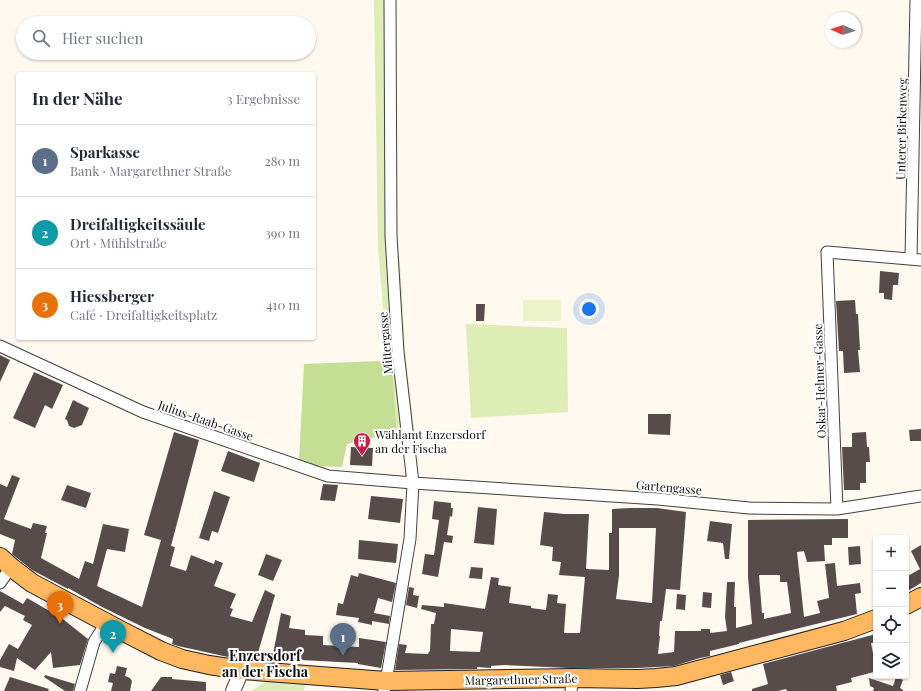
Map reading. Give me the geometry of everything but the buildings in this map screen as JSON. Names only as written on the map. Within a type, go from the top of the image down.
[{"type":"main road","name":"Margarethner Straße","points":[[5,562],[32,583],[161,651],[182,659],[242,670],[385,686],[572,685],[676,676],[844,631],[873,620]]},
{"type":"main road","points":[[909,603],[921,597]]},
{"type":"street","name":"Mittergasse","points":[[385,686],[410,539],[413,483],[398,352],[391,236],[390,0]]},
{"type":"street","name":"Unterer Birkenweg","points":[[916,0],[916,260]]},
{"type":"street","name":"Oskar-Helmer-Gasse","points":[[837,509],[827,252],[916,260]]},
{"type":"street","name":"Julius-Raab-Gasse","points":[[0,346],[143,412],[328,476],[413,483]]},
{"type":"street","name":"Gartengasse","points":[[413,483],[658,499],[749,508],[837,509],[921,496]]},
{"type":"street","points":[[0,583],[5,562]]},
{"type":"street","points":[[80,691],[94,642],[106,623]]},
{"type":"street","points":[[233,691],[242,670]]},
{"type":"green space","points":[[374,0],[395,0],[396,227],[400,264],[405,349],[414,429],[397,432],[392,369],[385,348],[385,330],[378,247]]},
{"type":"green space","points":[[523,300],[561,300],[561,321],[523,321]]},
{"type":"green space","points":[[466,324],[567,328],[568,412],[471,418]]},
{"type":"green space","points":[[379,361],[392,369],[397,432],[347,444],[342,467],[315,466],[299,461],[304,364]]},
{"type":"green space","points":[[268,681],[305,685],[304,691],[251,691]]},
{"type":"place","name":"Wählamt Enzersdorf an der Fischa","points":[[362,456]]},
{"type":"place","name":"Hiessberger","points":[[60,624]]},
{"type":"place","name":"Dreifaltigkeitssäule","points":[[113,653]]},
{"type":"place","name":"Sparkasse","points":[[343,656]]},
{"type":"district","name":"Enzersdorf an der Fischa","points":[[265,664]]}]
